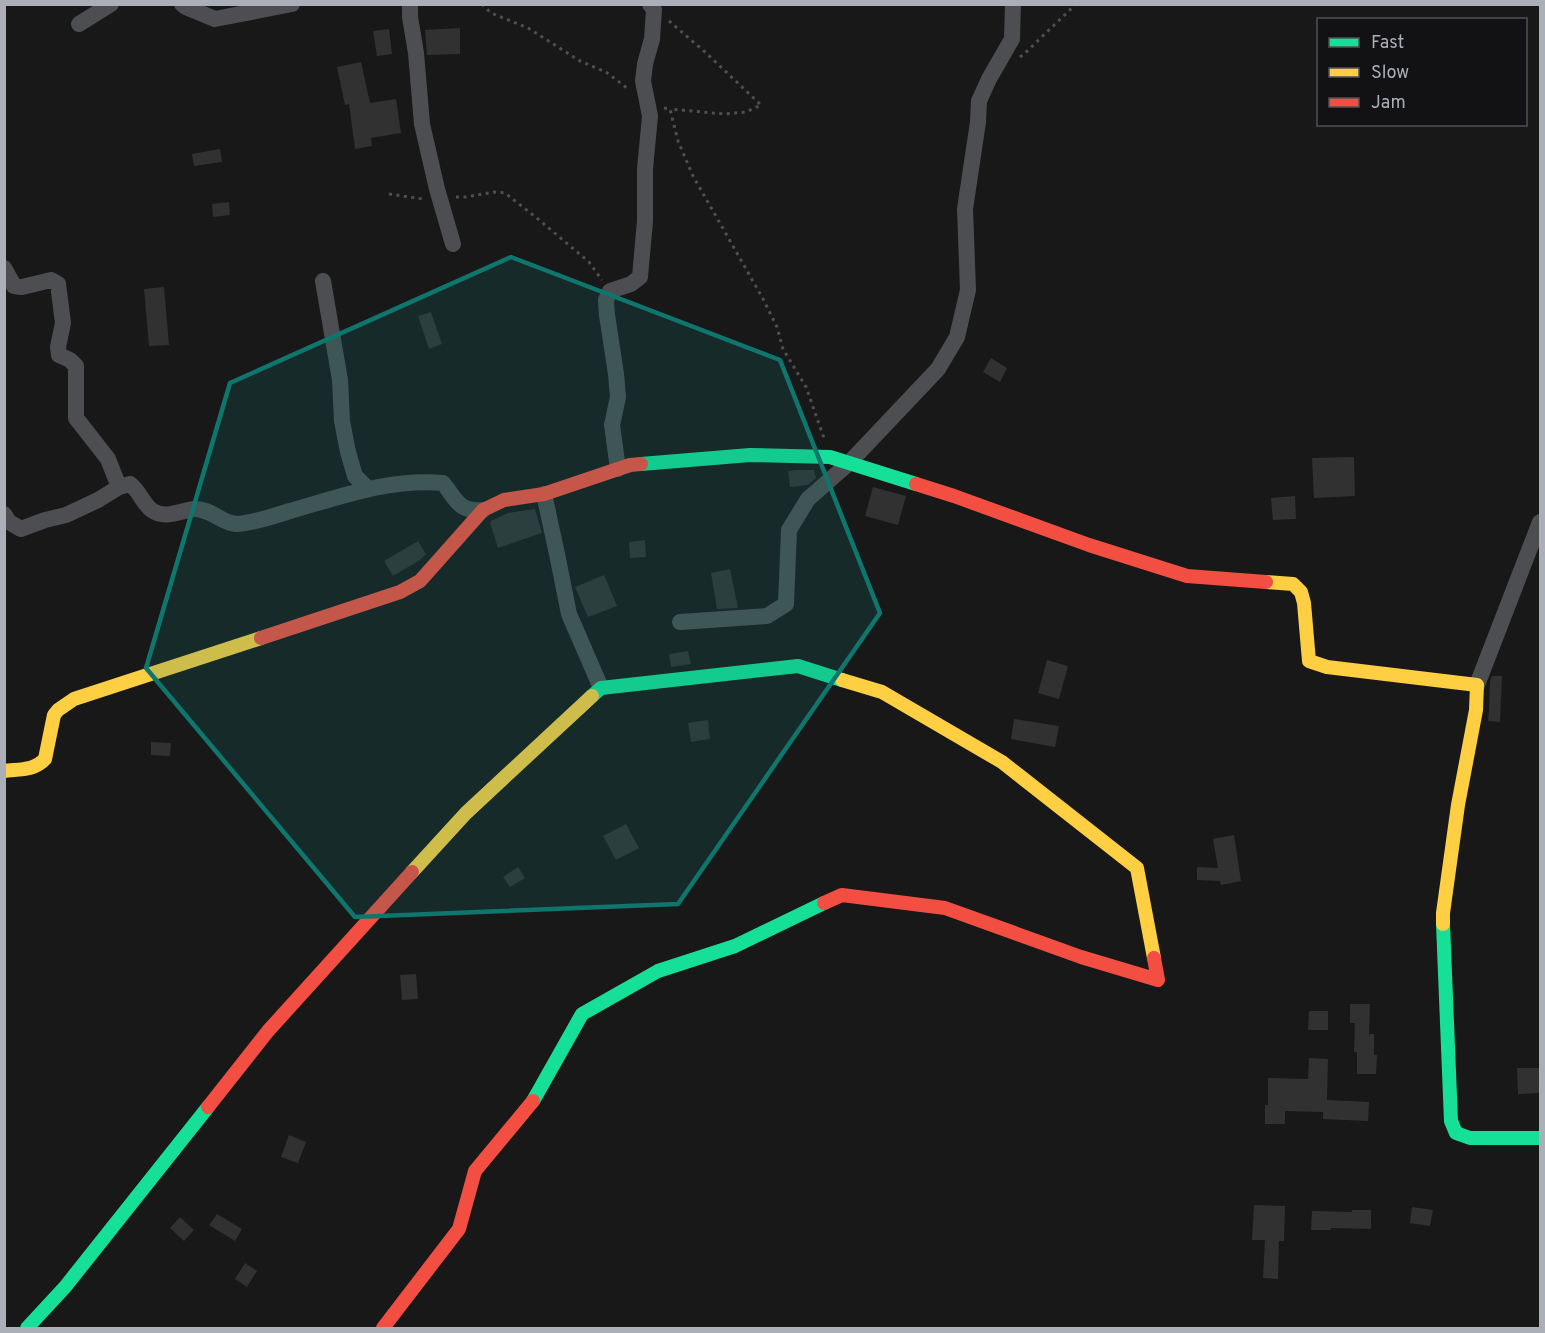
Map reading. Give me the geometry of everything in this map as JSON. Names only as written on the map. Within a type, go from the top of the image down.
[{"type":"street","points":[[80,24],[111,4]]},
{"type":"street","points":[[182,4],[215,19],[291,4]]},
{"type":"street","points":[[410,4],[422,123],[453,244]]},
{"type":"street","points":[[618,469],[612,425],[618,397],[606,300],[610,291],[631,284],[639,277],[645,221],[645,169],[650,116],[643,81],[652,39],[654,10],[650,4]]},
{"type":"street","points":[[680,622],[767,616],[786,604],[789,530],[808,499],[849,463],[938,369],[957,337],[968,290],[965,209],[979,101],[1012,39],[1013,4]]},
{"type":"street","points":[[4,268],[14,286],[22,287],[51,280],[58,284],[63,323],[58,347],[59,355],[76,366],[76,418],[108,459],[119,487]]},
{"type":"street","points":[[323,281],[340,380],[342,421],[348,452],[355,476],[368,489]]},
{"type":"street","points":[[4,514],[9,522],[21,529],[66,515],[119,487],[130,484],[156,513],[165,515],[195,509],[210,512],[235,524],[274,516],[368,489],[425,481],[443,483],[461,506],[470,511],[483,510],[504,500],[544,494],[630,465],[750,455],[830,458],[954,496],[1089,545],[1187,576],[1293,584],[1301,592],[1304,603],[1310,661],[1327,667],[1478,685]]},
{"type":"street","points":[[544,494],[568,614],[601,688]]},
{"type":"street","points":[[4,771],[41,764],[45,759],[54,715],[74,699],[400,592],[420,581],[483,510]]},
{"type":"street","points":[[1540,522],[1478,685],[1476,710],[1458,805],[1443,914],[1451,1121],[1456,1133],[1470,1138],[1540,1138]]},
{"type":"street","points":[[27,1329],[65,1287],[268,1031],[466,813],[601,688],[798,666],[882,692],[1002,762],[1137,868],[1158,980],[1081,957],[945,908],[842,895],[735,946],[658,971],[582,1014],[533,1101],[475,1171],[459,1229],[383,1329]]},
{"type":"path","points":[[482,4],[491,14],[528,28],[580,62],[606,72],[648,104],[670,109],[724,114],[746,112],[761,105],[669,21]]},
{"type":"path","points":[[995,68],[1023,55],[1076,4]]},
{"type":"path","points":[[670,109],[678,141],[693,176],[762,297],[777,327],[783,349],[806,387],[830,458]]},
{"type":"path","points":[[389,194],[423,199],[466,197],[494,192],[505,193],[589,262],[610,291]]},
{"type":"highlighted area","points":[[511,257],[780,360],[880,613],[678,904],[355,917],[146,668],[230,383]]},
{"type":"building","points":[[460,28],[460,54],[427,55],[425,30]]},
{"type":"building","points":[[389,29],[392,54],[377,56],[373,31]]},
{"type":"building","points":[[361,62],[370,103],[396,99],[401,133],[371,138],[372,146],[355,149],[349,104],[345,105],[337,67]]},
{"type":"building","points":[[220,149],[222,162],[194,166],[192,154]]},
{"type":"building","points":[[229,202],[230,215],[213,217],[212,204]]},
{"type":"building","points":[[164,287],[169,345],[149,346],[144,289]]},
{"type":"building","points":[[431,312],[442,344],[429,349],[418,316]]},
{"type":"building","points":[[991,358],[1007,368],[1000,382],[983,372]]},
{"type":"building","points":[[1354,457],[1355,496],[1314,498],[1312,458]]},
{"type":"building","points":[[814,470],[816,478],[808,485],[790,487],[788,471]]},
{"type":"building","points":[[873,487],[906,496],[898,525],[865,516]]},
{"type":"building","points":[[1295,496],[1296,519],[1273,520],[1271,498]]},
{"type":"building","points":[[535,509],[542,533],[498,548],[491,521],[508,513]]},
{"type":"building","points":[[645,540],[646,557],[630,558],[629,542]]},
{"type":"building","points":[[418,541],[426,554],[393,576],[384,561]]},
{"type":"building","points":[[730,569],[738,608],[717,609],[711,573]]},
{"type":"building","points":[[604,575],[617,606],[588,617],[575,587]]},
{"type":"building","points":[[688,651],[691,664],[671,667],[669,654]]},
{"type":"building","points":[[1047,660],[1068,666],[1059,699],[1038,693]]},
{"type":"building","points":[[1492,676],[1502,676],[1500,722],[1488,721]]},
{"type":"building","points":[[1014,719],[1059,726],[1055,747],[1011,739]]},
{"type":"building","points":[[708,720],[710,739],[691,742],[688,723]]},
{"type":"building","points":[[151,742],[171,743],[170,756],[151,755]]},
{"type":"building","points":[[626,824],[639,848],[616,860],[603,836]]},
{"type":"building","points":[[1234,835],[1241,881],[1221,885],[1220,881],[1197,880],[1197,867],[1218,868],[1213,839]]},
{"type":"building","points":[[518,867],[525,878],[510,887],[503,877]]},
{"type":"building","points":[[416,974],[418,999],[402,1000],[400,975]]},
{"type":"building","points":[[1350,1004],[1370,1004],[1369,1034],[1374,1034],[1374,1055],[1377,1055],[1376,1074],[1357,1074],[1357,1052],[1354,1052],[1355,1023],[1350,1023]]},
{"type":"building","points":[[1309,1011],[1328,1011],[1328,1030],[1308,1030]]},
{"type":"building","points":[[1309,1058],[1328,1059],[1327,1100],[1369,1102],[1368,1121],[1323,1119],[1323,1112],[1285,1111],[1285,1124],[1265,1124],[1268,1078],[1308,1079]]},
{"type":"building","points":[[1517,1068],[1540,1068],[1540,1093],[1518,1094]]},
{"type":"building","points":[[289,1135],[306,1142],[298,1163],[281,1157]]},
{"type":"building","points":[[1254,1205],[1285,1206],[1284,1241],[1279,1241],[1278,1279],[1263,1278],[1265,1240],[1252,1240]]},
{"type":"building","points":[[1412,1207],[1433,1210],[1430,1226],[1410,1223]]},
{"type":"building","points":[[1352,1210],[1371,1210],[1371,1229],[1311,1230],[1312,1211],[1352,1212]]},
{"type":"building","points":[[217,1214],[242,1229],[235,1241],[209,1225]]},
{"type":"building","points":[[180,1217],[194,1230],[184,1241],[170,1228]]},
{"type":"building","points":[[245,1263],[257,1271],[247,1287],[235,1279]]},
{"type":"traffic: fast","points":[[641,464],[750,455],[830,457],[916,484]]},
{"type":"traffic: fast","points":[[592,696],[601,688],[798,666],[842,680]]},
{"type":"traffic: fast","points":[[533,1101],[582,1014],[658,971],[735,946],[824,903]]},
{"type":"traffic: fast","points":[[1443,924],[1451,1121],[1456,1133],[1470,1138],[1540,1138]]},
{"type":"traffic: fast","points":[[27,1328],[65,1287],[208,1107]]},
{"type":"traffic: slow","points":[[1266,582],[1293,584],[1301,592],[1309,661],[1327,667],[1477,685],[1476,710],[1458,805],[1443,924]]},
{"type":"traffic: slow","points":[[4,771],[31,768],[45,759],[54,715],[74,699],[261,638]]},
{"type":"traffic: slow","points":[[842,680],[882,692],[1002,762],[1137,868],[1154,958]]},
{"type":"traffic: slow","points":[[412,872],[466,813],[592,696]]},
{"type":"traffic: jam","points":[[261,638],[400,592],[420,581],[483,510],[504,500],[544,494],[630,465],[641,464]]},
{"type":"traffic: jam","points":[[916,484],[1089,545],[1187,576],[1266,582]]},
{"type":"traffic: jam","points":[[208,1107],[268,1031],[412,872]]},
{"type":"traffic: jam","points":[[824,903],[842,895],[945,908],[1081,957],[1158,980],[1154,958]]},
{"type":"traffic: jam","points":[[383,1328],[459,1229],[475,1171],[533,1101]]}]
